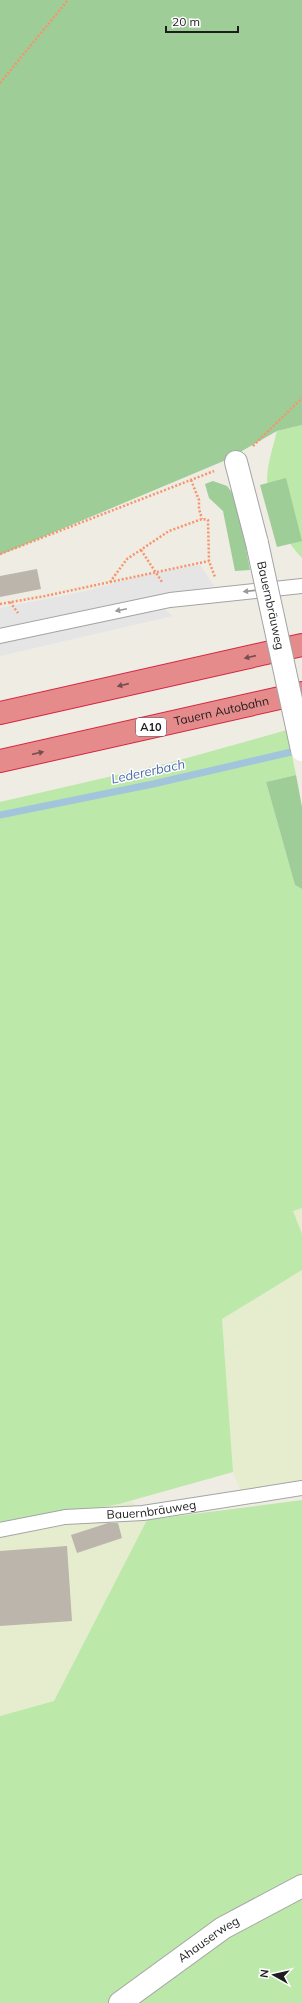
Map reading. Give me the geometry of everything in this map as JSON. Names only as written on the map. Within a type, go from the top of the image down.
[{"type":"highway","points":[[0,713],[302,645]]},
{"type":"highway","name":"Tauern Autobahn","points":[[0,761],[302,693]]},
{"type":"street","name":"Bauernbräuweg","points":[[236,462],[257,543],[302,750]]},
{"type":"street","name":"Ahauserweg","points":[[120,2003],[223,1928],[302,1886]]},
{"type":"lane","points":[[0,636],[170,600],[302,586]]},
{"type":"lane","name":"Bauernbräuweg","points":[[0,1530],[65,1517],[143,1513],[302,1488]]},
{"type":"path","points":[[0,83],[68,0]]},
{"type":"path","points":[[0,554],[236,462],[302,398]]},
{"type":"path","points":[[191,480],[199,500],[199,509],[202,519]]},
{"type":"path","points":[[110,582],[128,560],[168,531],[202,519],[208,520],[209,561],[220,595]]},
{"type":"path","points":[[141,550],[168,592],[170,600]]},
{"type":"path","points":[[0,604],[45,596],[155,571],[209,561]]},
{"type":"green space","points":[[0,0],[302,0],[302,425],[277,431],[226,460],[0,555]]},
{"type":"green space","points":[[302,425],[302,558],[280,528],[271,504],[267,480],[269,463],[277,431]]},
{"type":"green space","points":[[286,478],[302,541],[277,547],[260,485]]},
{"type":"green space","points":[[213,481],[227,486],[237,499],[250,570],[235,571],[223,511],[209,498],[205,484]]},
{"type":"green space","points":[[287,730],[296,775],[266,782],[295,885],[302,889],[302,1208],[293,1211],[302,1234],[302,1270],[222,1319],[233,1472],[119,1504],[0,1525],[0,802],[169,763]]},
{"type":"green space","points":[[296,775],[302,807],[302,889],[295,885],[266,782]]},
{"type":"green space","points":[[302,1208],[302,1234],[293,1211]]},
{"type":"green space","points":[[302,1270],[302,1484],[241,1492],[233,1472],[222,1319]]},
{"type":"green space","points":[[302,1500],[302,1880],[113,2003],[0,2003],[0,1716],[54,1701],[147,1520]]},
{"type":"green space","points":[[132,1501],[147,1520],[54,1701],[0,1716],[0,1525]]},
{"type":"green space","points":[[302,1896],[302,2003],[133,2003],[162,1978],[277,1908]]},
{"type":"shaded area","points":[[200,565],[214,586],[156,596],[0,629],[0,608],[86,591],[147,574]]},
{"type":"shaded area","points":[[164,609],[173,616],[0,656],[0,644],[95,622]]},
{"type":"building","points":[[37,569],[41,589],[0,597],[0,576]]},
{"type":"building","points":[[108,1523],[118,1523],[122,1538],[77,1553],[71,1535]]},
{"type":"building","points":[[67,1546],[72,1621],[0,1626],[0,1551]]},
{"type":"waterway","name":"Ledererbach","points":[[0,815],[153,784],[300,750]]}]
